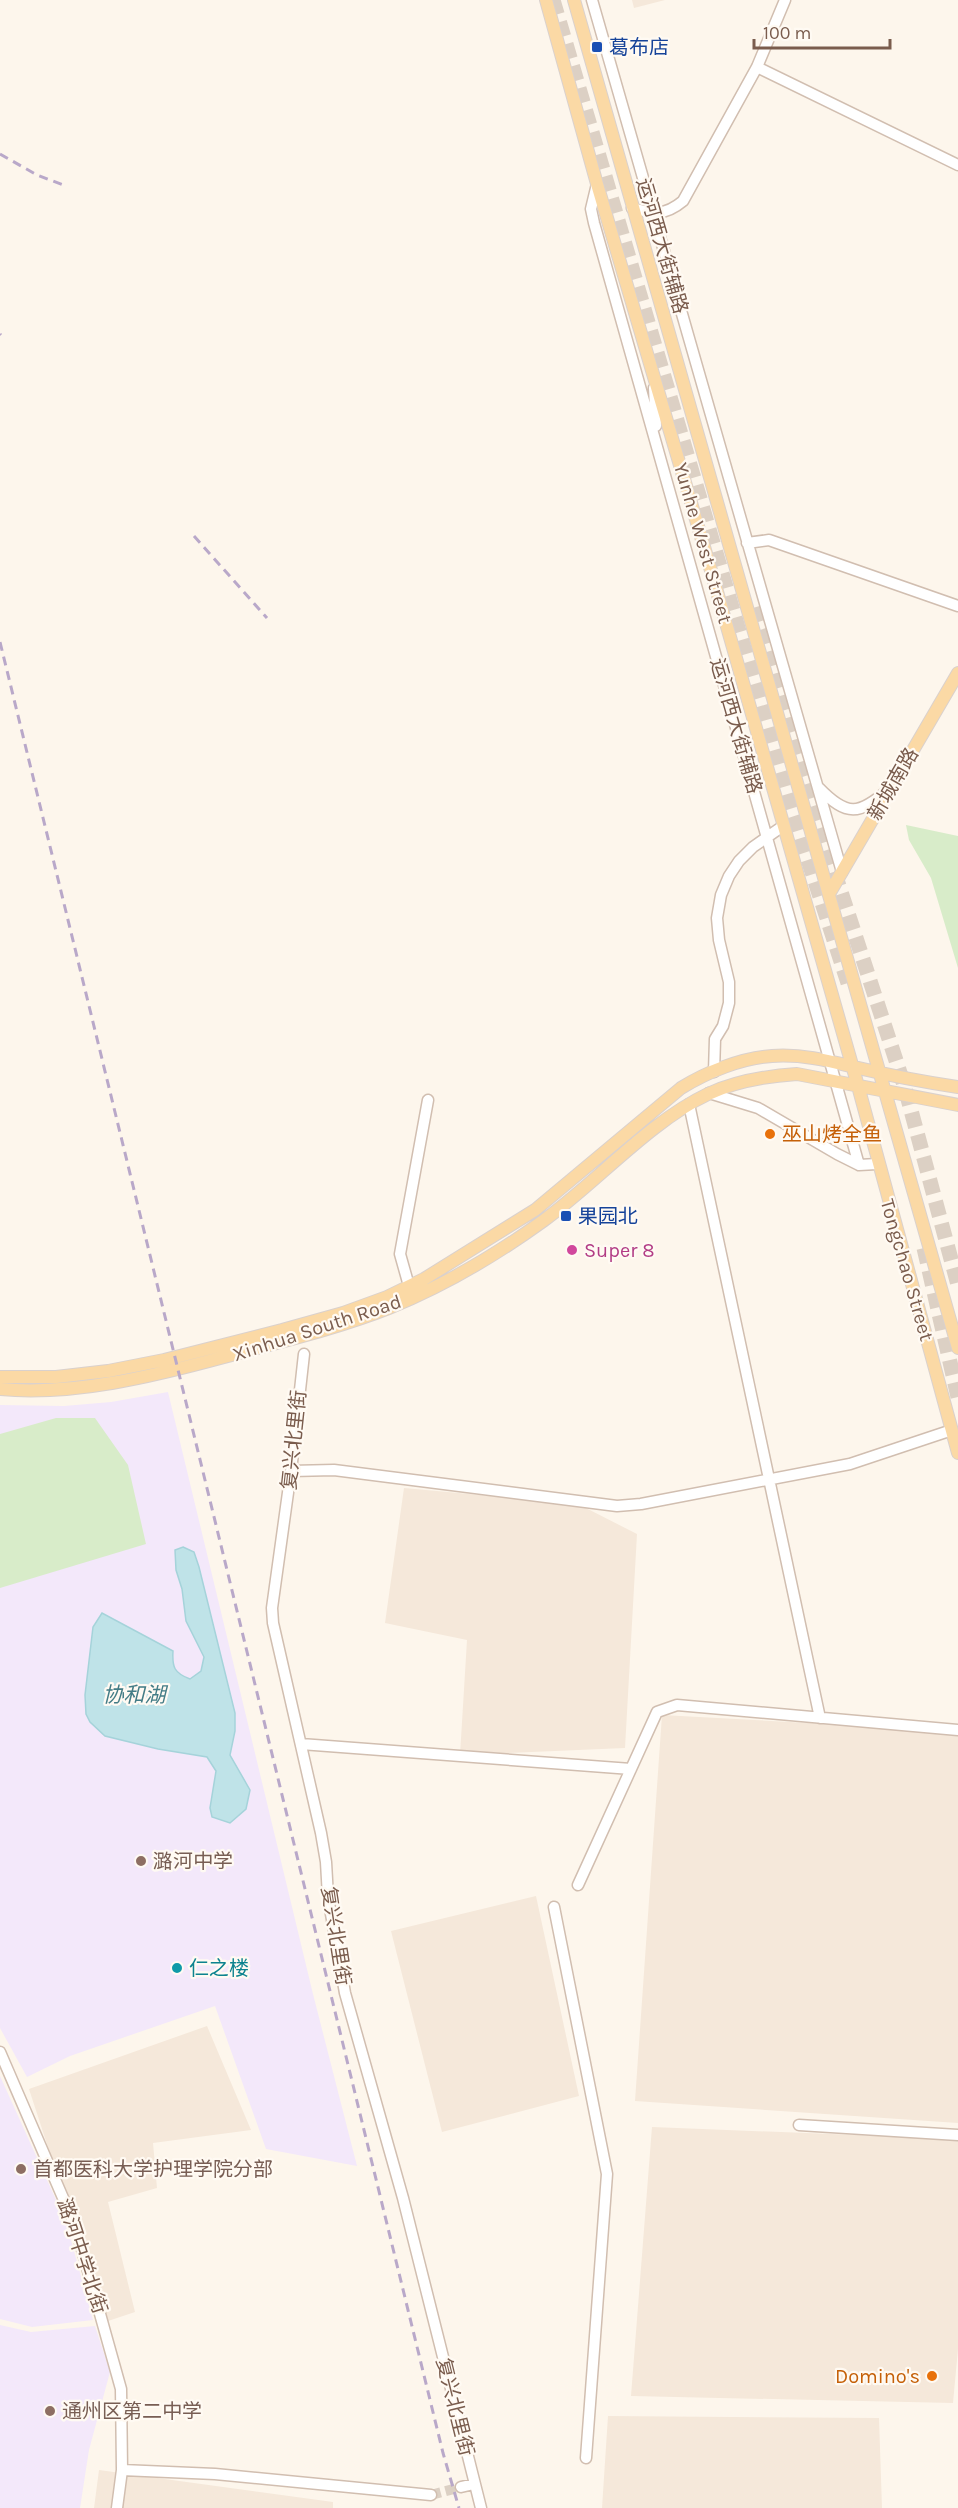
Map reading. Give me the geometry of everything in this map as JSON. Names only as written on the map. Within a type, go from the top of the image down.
[{"type":"main road","name":"Yunhe West Street","points":[[546,0],[858,1086]]},
{"type":"main road","name":"Yunhe West Street","points":[[574,0],[881,1072]]},
{"type":"main road","name":"新城南路","points":[[829,894],[958,674]]},
{"type":"main road","name":"Xinhua South Road","points":[[0,1377],[56,1377],[108,1371],[164,1360],[343,1313],[409,1286],[479,1246],[535,1210],[681,1088],[714,1072],[770,1056],[829,1059],[852,1066],[958,1087]]},
{"type":"main road","name":"Tongchao Street","points":[[881,1072],[958,1348]]},
{"type":"main road","name":"Xinhua South Road","points":[[0,1389],[58,1388],[111,1383],[166,1372],[346,1323],[388,1308],[429,1290],[543,1221],[633,1146],[689,1104],[709,1093],[732,1085],[771,1076],[797,1074],[958,1105]]},
{"type":"main road","name":"Tongchao Street","points":[[858,1086],[958,1453]]},
{"type":"street","name":"运河西大街辅路","points":[[592,0],[842,872]]},
{"type":"street","points":[[632,208],[653,214],[673,209],[682,201],[757,67],[786,0]]},
{"type":"street","points":[[757,67],[958,165]]},
{"type":"street","name":"运河西大街辅路","points":[[597,184],[591,209],[594,223],[859,1165]]},
{"type":"street","points":[[653,372],[656,444]]},
{"type":"street","points":[[747,543],[769,540],[958,606]]},
{"type":"street","points":[[816,785],[833,802],[847,810],[860,810],[872,804],[891,788]]},
{"type":"street","points":[[714,1072],[715,1039],[723,1026],[729,1003],[729,982],[719,940],[717,918],[721,895],[729,876],[739,861],[753,847],[783,826]]},
{"type":"street","points":[[709,1093],[758,1108],[837,1155],[859,1165],[878,1164]]},
{"type":"street","points":[[409,1286],[400,1254],[428,1100]]},
{"type":"street","points":[[689,1104],[820,1718]]},
{"type":"street","name":"复兴北里街","points":[[304,1354],[272,1608],[273,1623],[321,1833],[326,1862],[328,1897],[345,1993],[404,2198],[481,2508]]},
{"type":"street","points":[[291,1471],[334,1470],[617,1506],[641,1504],[850,1464],[951,1430]]},
{"type":"street","points":[[578,1885],[657,1712],[666,1708],[677,1705],[958,1730]]},
{"type":"street","points":[[301,1744],[631,1770]]},
{"type":"street","points":[[554,1907],[607,2174],[586,2458]]},
{"type":"street","name":"潞河中学北街","points":[[0,2052],[79,2239],[122,2389],[122,2470],[117,2508]]},
{"type":"street","points":[[799,2125],[958,2135]]},
{"type":"street","points":[[122,2470],[215,2474],[431,2494]]},
{"type":"street","points":[[461,2487],[474,2484]]},
{"type":"shaded area","points":[[632,0],[665,0],[634,8]]},
{"type":"shaded area","name":"潞河中学","points":[[168,1392],[313,1994],[357,2166],[266,2149],[215,2006],[70,2056],[27,2077],[0,2028],[0,1405],[64,1406],[111,1402]]},
{"type":"shaded area","points":[[404,1488],[578,1504],[637,1534],[625,1748],[460,1755],[467,1640],[385,1623]]},
{"type":"shaded area","points":[[662,1715],[958,1731],[958,2123],[635,2101]]},
{"type":"shaded area","points":[[536,1896],[579,2096],[442,2132],[391,1931]]},
{"type":"shaded area","points":[[207,2026],[251,2130],[153,2143],[157,2188],[108,2202],[135,2312],[105,2322],[29,2089]]},
{"type":"shaded area","name":"首都医科大学护理学院分部","points":[[0,2076],[66,2222],[93,2320],[32,2327],[0,2319]]},
{"type":"shaded area","points":[[652,2127],[958,2139],[958,2349],[953,2403],[631,2396]]},
{"type":"shaded area","name":"通州区第二中学","points":[[0,2325],[31,2332],[95,2326],[110,2372],[89,2450],[80,2508],[0,2508]]},
{"type":"shaded area","points":[[608,2416],[879,2418],[882,2508],[602,2508]]},
{"type":"shaded area","points":[[99,2470],[333,2502],[333,2508],[94,2508]]},
{"type":"green space","points":[[906,825],[958,836],[958,968],[931,878],[909,840]]},
{"type":"green space","points":[[56,1418],[95,1418],[128,1465],[146,1544],[0,1588],[0,1434]]},
{"type":"water","name":"协和湖","points":[[183,1547],[194,1552],[199,1567],[235,1713],[235,1731],[230,1755],[250,1790],[246,1809],[230,1823],[212,1817],[210,1808],[216,1771],[207,1757],[158,1749],[105,1736],[90,1722],[86,1714],[85,1695],[93,1627],[102,1613],[173,1651],[175,1669],[180,1674],[190,1679],[201,1671],[204,1657],[186,1621],[182,1589],[176,1570],[175,1550]]},
{"type":"tunnel","points":[[553,0],[790,804],[848,983]]},
{"type":"tunnel","points":[[753,608],[810,797],[905,1088],[958,1285]]},
{"type":"tunnel","points":[[924,1248],[958,1397]]},
{"type":"tunnel","points":[[431,2495],[461,2487]]},
{"type":"railway","points":[[0,154],[37,175],[66,186]]},
{"type":"railway","points":[[194,536],[267,618]]},
{"type":"railway","points":[[0,642],[443,2453],[459,2508]]},
{"type":"place","name":"葛布店","points":[[597,47]]},
{"type":"place","name":"巫山烤全鱼","points":[[770,1134]]},
{"type":"place","name":"果园北","points":[[566,1216]]},
{"type":"place","name":"Super 8","points":[[572,1250]]},
{"type":"place","name":"潞河中学","points":[[141,1861]]},
{"type":"place","name":"仁之楼","points":[[177,1968]]},
{"type":"place","name":"首都医科大学护理学院分部","points":[[21,2169]]},
{"type":"place","name":"Domino's","points":[[932,2376]]},
{"type":"place","name":"通州区第二中学","points":[[50,2411]]}]
